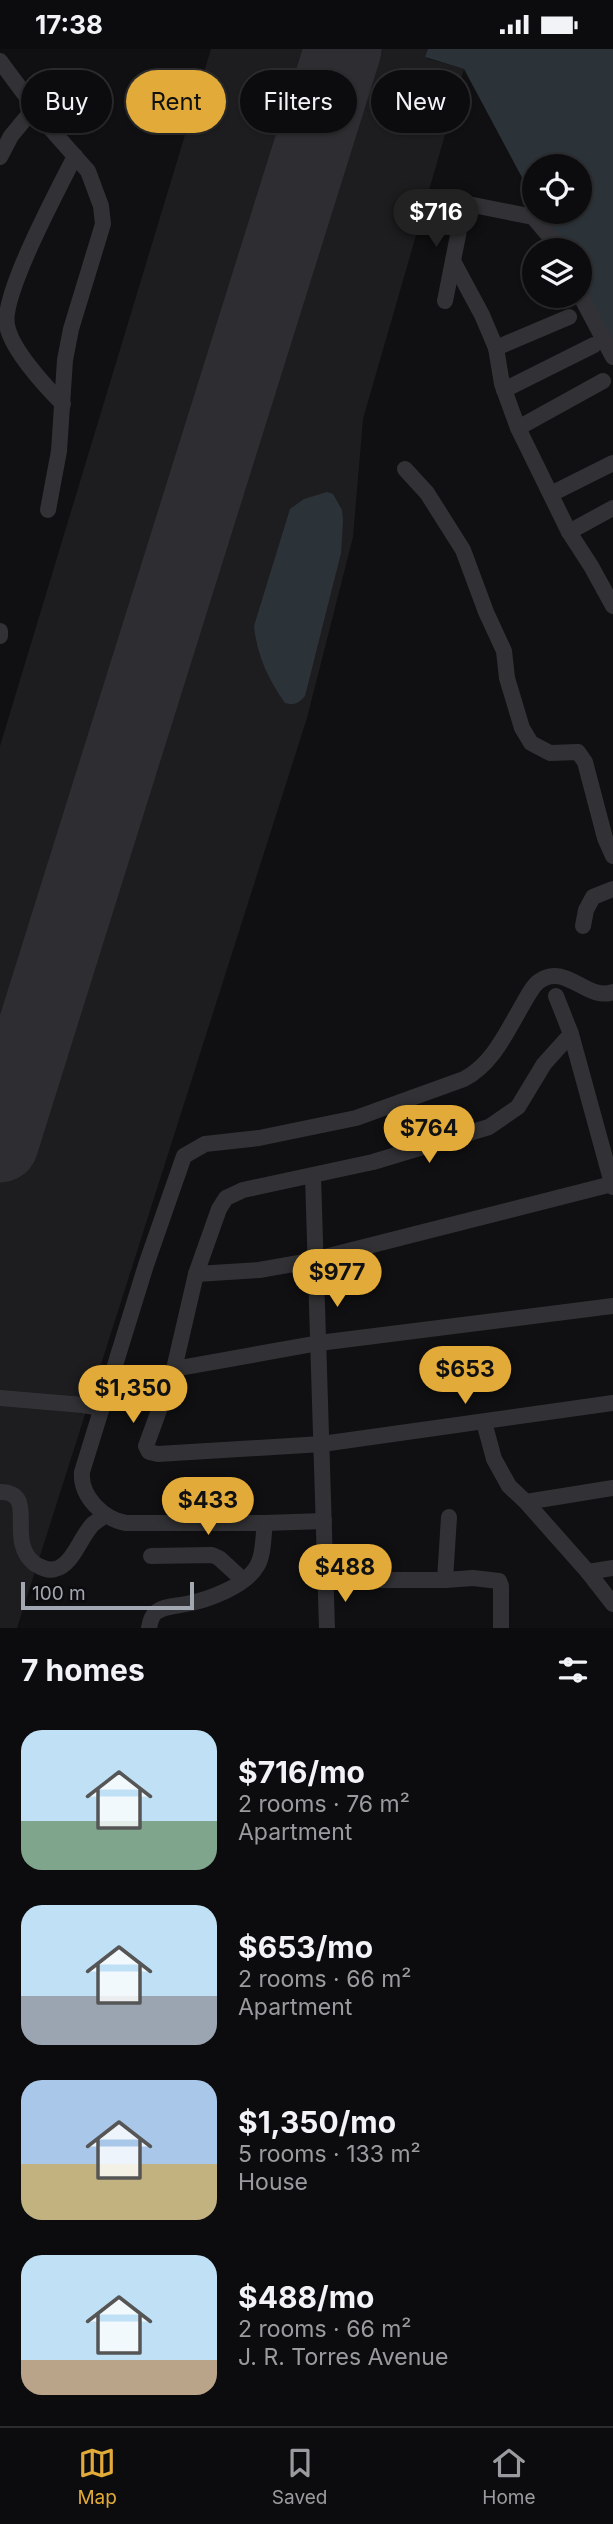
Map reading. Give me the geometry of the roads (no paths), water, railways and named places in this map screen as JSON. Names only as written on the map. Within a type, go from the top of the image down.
[{"type":"street","points":[[0,61],[21,89]]},
{"type":"street","points":[[0,157],[21,124]]},
{"type":"street","points":[[48,510],[60,451],[65,360],[71,329],[103,224],[101,206],[93,181],[83,163],[53,133]]},
{"type":"street","points":[[63,404],[13,344],[6,323],[9,301],[22,267],[75,156]]},
{"type":"street","points":[[445,300],[453,261],[456,202],[533,217],[551,238]]},
{"type":"street","points":[[453,261],[496,348],[504,390],[518,428],[569,532],[613,606]]},
{"type":"street","points":[[587,308],[613,358]]},
{"type":"street","points":[[496,348],[569,317]]},
{"type":"street","points":[[504,390],[594,345]]},
{"type":"street","points":[[518,428],[603,381]]},
{"type":"street","points":[[551,494],[613,463]]},
{"type":"street","points":[[405,469],[427,493],[463,550],[504,651],[507,678],[522,728],[531,743],[550,753],[578,752],[584,762],[605,838],[613,856]]},
{"type":"street","points":[[569,532],[613,508]]},
{"type":"street","points":[[583,926],[586,910],[593,897],[613,889]]},
{"type":"street","points":[[324,1521],[125,1523],[106,1515],[87,1495],[81,1478],[184,1156],[205,1144],[259,1138],[356,1118],[464,1079],[475,1073],[496,1050],[528,994],[538,982],[547,978],[561,975],[601,995],[613,992]]},
{"type":"street","points":[[196,1274],[259,1270],[317,1259],[613,1185],[571,1034],[556,996]]},
{"type":"street","points":[[571,1034],[544,1064],[518,1107],[489,1127],[373,1162],[243,1190],[226,1198],[219,1209],[196,1274],[174,1369],[146,1443],[152,1454],[322,1444],[613,1403]]},
{"type":"street","points":[[313,1176],[327,1628]]},
{"type":"street","points":[[174,1369],[320,1343],[613,1306]]},
{"type":"street","points":[[0,1398],[102,1408]]},
{"type":"street","points":[[484,1422],[494,1459],[509,1486],[588,1572],[613,1605]]},
{"type":"street","points":[[526,1502],[613,1488]]},
{"type":"street","points":[[0,1492],[11,1492],[17,1497],[21,1508],[20,1537],[24,1551],[31,1560],[47,1570],[58,1569],[67,1562],[92,1525],[106,1515]]},
{"type":"street","points":[[445,1580],[449,1517]]},
{"type":"street","points":[[149,1628],[151,1619],[157,1612],[170,1606],[212,1597],[243,1580],[259,1563],[265,1523]]},
{"type":"street","points":[[150,1556],[212,1555],[243,1580]]},
{"type":"street","points":[[588,1572],[613,1568]]},
{"type":"street","points":[[326,1580],[473,1578],[499,1581],[502,1628]]}]
